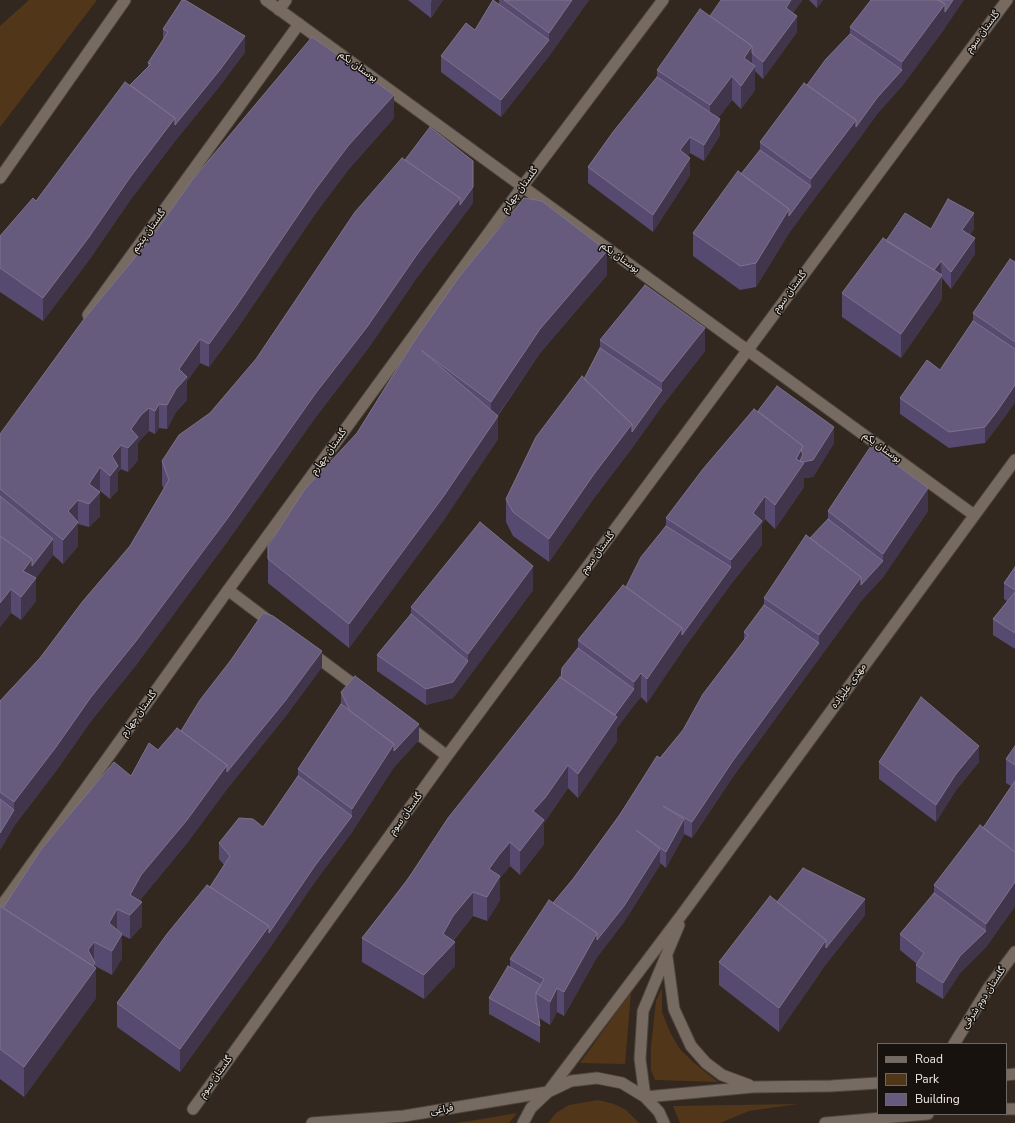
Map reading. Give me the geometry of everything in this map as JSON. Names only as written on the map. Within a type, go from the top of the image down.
[{"type":"street","points":[[0,178],[124,0]]},
{"type":"street","name":"بوستان یکم","points":[[266,0],[974,515]]},
{"type":"street","points":[[279,10],[286,0]]},
{"type":"street","name":"گلستان چهارم","points":[[0,908],[228,590],[522,187],[663,0]]},
{"type":"street","name":"گلستان سوم","points":[[193,1110],[447,756],[1007,0]]},
{"type":"street","name":"گلستان پنجم","points":[[84,322],[299,24]]},
{"type":"street","name":"مهدی علیزاده","points":[[683,913],[1015,460]]},
{"type":"street","points":[[228,590],[284,632]]},
{"type":"street","points":[[303,647],[372,699]]},
{"type":"street","points":[[397,718],[447,756]]},
{"type":"street","points":[[645,1096],[640,1059],[643,1011],[667,956],[683,913]]},
{"type":"street","points":[[523,1123],[531,1108],[548,1092],[683,913]]},
{"type":"street","name":"گلستان دوم شرقی","points":[[955,1043],[989,987],[1015,952]]},
{"type":"street","points":[[667,956],[674,1009],[691,1046],[706,1063],[722,1075],[753,1087]]},
{"type":"street","points":[[548,1092],[571,1081],[597,1078],[622,1083],[645,1096],[659,1112],[664,1123]]},
{"type":"street","points":[[645,1096],[753,1087],[831,1086],[877,1083]]},
{"type":"street","name":"فراغی","points":[[312,1123],[404,1116],[548,1092]]},
{"type":"street","points":[[825,1123],[915,1115]]},
{"type":"green space","points":[[29,0],[97,0],[0,127],[0,26]]},
{"type":"green space","points":[[662,988],[662,1012],[670,1032],[679,1048],[693,1062],[718,1082],[655,1080],[651,1070],[651,1047],[656,1001]]},
{"type":"green space","points":[[631,992],[625,1064],[580,1063]]},
{"type":"green space","points":[[598,1100],[614,1104],[626,1110],[639,1123],[548,1123],[556,1113],[569,1105]]},
{"type":"green space","points":[[798,1104],[749,1111],[720,1123],[680,1123],[673,1106]]},
{"type":"green space","points":[[517,1113],[509,1123],[455,1123],[476,1120]]},
{"type":"building","points":[[182,0],[185,0],[245,36],[219,71],[175,125],[175,118],[130,85],[151,64],[148,63],[168,32],[163,29]]},
{"type":"building","points":[[493,0],[549,40],[501,100],[441,56],[466,23],[475,30]]},
{"type":"building","points":[[504,0],[572,0],[549,33]]},
{"type":"building","points":[[721,0],[791,0],[786,8],[797,16],[763,62],[752,53],[752,46],[710,16]]},
{"type":"building","points":[[871,0],[938,0],[945,4],[902,62],[850,27]]},
{"type":"building","points":[[938,0],[953,0],[945,12],[945,4]]},
{"type":"building","points":[[700,9],[752,46],[744,58],[755,66],[741,86],[732,76],[710,105],[657,70]]},
{"type":"building","points":[[850,34],[902,70],[877,98],[856,127],[856,120],[807,85],[826,59]]},
{"type":"building","points":[[312,37],[394,95],[348,146],[315,190],[209,344],[200,339],[179,369],[187,377],[176,389],[167,405],[159,404],[155,411],[149,408],[141,415],[131,429],[138,437],[128,448],[121,445],[112,456],[118,466],[110,476],[100,467],[89,484],[100,492],[89,504],[78,500],[68,511],[78,522],[63,540],[0,489],[0,434],[84,319],[152,237],[193,179]]},
{"type":"building","points":[[657,77],[720,119],[704,145],[690,137],[680,150],[690,158],[653,215],[588,167],[613,132]]},
{"type":"building","points":[[125,82],[175,118],[43,298],[0,268],[0,236],[33,198],[36,201]]},
{"type":"building","points":[[804,83],[856,120],[811,179],[760,142]]},
{"type":"building","points":[[430,127],[473,161],[473,187],[460,205],[460,198],[405,160]]},
{"type":"building","points":[[760,150],[811,186],[789,216],[789,209],[741,174]]},
{"type":"building","points":[[402,158],[460,198],[418,253],[367,327],[315,394],[227,519],[136,641],[91,697],[56,747],[14,802],[0,792],[0,701],[40,658],[83,601],[130,546],[169,480],[162,461],[179,435],[210,413],[256,359],[355,212]]},
{"type":"building","points":[[738,171],[789,209],[756,263],[740,266],[693,233]]},
{"type":"building","points":[[524,198],[542,201],[607,251],[540,329],[491,402],[421,350],[498,416],[443,497],[349,624],[268,559],[268,546],[305,489],[357,433],[413,343],[459,277]]},
{"type":"building","points":[[948,199],[974,213],[962,230],[975,238],[951,272],[941,261],[934,270],[886,241],[905,213],[931,229]]},
{"type":"building","points":[[883,238],[942,275],[901,334],[842,293]]},
{"type":"building","points":[[1010,259],[1015,262],[1015,342],[973,313]]},
{"type":"building","points":[[645,285],[705,328],[662,382],[600,340]]},
{"type":"building","points":[[973,321],[1015,349],[1015,385],[985,427],[949,432],[900,398],[927,360],[940,370]]},
{"type":"building","points":[[600,348],[662,390],[632,432],[632,424],[584,379]]},
{"type":"building","points":[[582,376],[632,424],[594,474],[549,539],[513,512],[506,499],[536,437]]},
{"type":"building","points":[[777,386],[834,427],[813,460],[803,462],[800,461],[803,454],[801,451],[803,446],[758,411]]},
{"type":"building","points":[[754,409],[803,446],[796,459],[804,463],[775,505],[765,496],[753,513],[762,521],[731,560],[666,518],[703,469]]},
{"type":"building","points":[[871,446],[928,488],[883,554],[828,511]]},
{"type":"building","points":[[0,496],[53,539],[32,566],[32,559],[0,536]]},
{"type":"building","points":[[828,519],[883,561],[861,585],[861,577],[810,538]]},
{"type":"building","points":[[480,522],[533,566],[468,654],[411,607]]},
{"type":"building","points":[[666,526],[731,567],[682,635],[682,628],[626,587],[641,557]]},
{"type":"building","points":[[806,535],[861,577],[819,635],[764,598]]},
{"type":"building","points":[[0,536],[32,559],[23,571],[36,578],[21,597],[11,589],[0,603]]},
{"type":"building","points":[[1015,567],[1015,590],[1004,583]]},
{"type":"building","points":[[623,585],[682,628],[647,679],[641,673],[634,682],[578,640]]},
{"type":"building","points":[[1015,592],[1015,633],[993,619]]},
{"type":"building","points":[[764,605],[819,643],[732,762],[692,822],[663,806],[684,819],[666,852],[636,830],[660,849],[624,906],[597,940],[597,933],[553,903],[573,879],[619,816],[657,756],[660,758],[683,730],[703,694],[748,635],[744,632]]},
{"type":"building","points":[[263,613],[273,616],[322,651],[285,701],[227,772],[227,765],[181,731],[200,700],[231,660]]},
{"type":"building","points":[[411,614],[468,661],[453,682],[426,689],[377,655]]},
{"type":"building","points":[[578,648],[634,689],[615,715],[561,678],[562,668]]},
{"type":"building","points":[[355,676],[419,724],[394,751],[394,744],[350,711],[341,692]]},
{"type":"building","points":[[560,677],[617,717],[578,774],[568,765],[545,798],[533,811],[544,820],[520,851],[510,842],[499,855],[489,869],[500,876],[487,897],[473,892],[453,916],[443,934],[455,942],[424,975],[362,938],[406,882],[448,818]]},
{"type":"building","points":[[921,697],[979,746],[956,774],[936,805],[879,762]]},
{"type":"building","points":[[341,704],[394,744],[352,809],[298,769]]},
{"type":"building","points":[[177,728],[227,765],[187,820],[141,875],[130,895],[142,902],[130,915],[117,909],[109,923],[122,934],[112,951],[94,942],[88,950],[95,963],[93,966],[3,908],[40,851],[114,762],[131,776],[149,743],[158,750]]},
{"type":"building","points":[[1015,746],[1015,765],[1006,759]]},
{"type":"building","points":[[298,776],[352,816],[314,867],[269,933],[269,926],[210,887],[230,856],[219,843],[239,818],[253,819],[263,827]]},
{"type":"building","points":[[1015,781],[1015,852],[983,828]]},
{"type":"building","points":[[0,799],[14,810],[0,833]]},
{"type":"building","points":[[980,825],[1015,852],[1015,882],[986,924],[934,885]]},
{"type":"building","points":[[803,868],[865,899],[826,948],[826,940],[777,902]]},
{"type":"building","points":[[207,885],[269,926],[180,1049],[117,1003],[167,934]]},
{"type":"building","points":[[934,893],[986,931],[960,956],[943,983],[916,965],[924,953],[900,934]]},
{"type":"building","points":[[770,896],[826,940],[779,1008],[719,962]]},
{"type":"building","points":[[549,900],[597,933],[564,992],[557,988],[550,1002],[536,993],[544,979],[510,959]]},
{"type":"building","points":[[0,906],[96,968],[24,1067],[0,1049]]},
{"type":"building","points":[[508,966],[541,985],[536,993],[540,1026],[489,998]]}]
